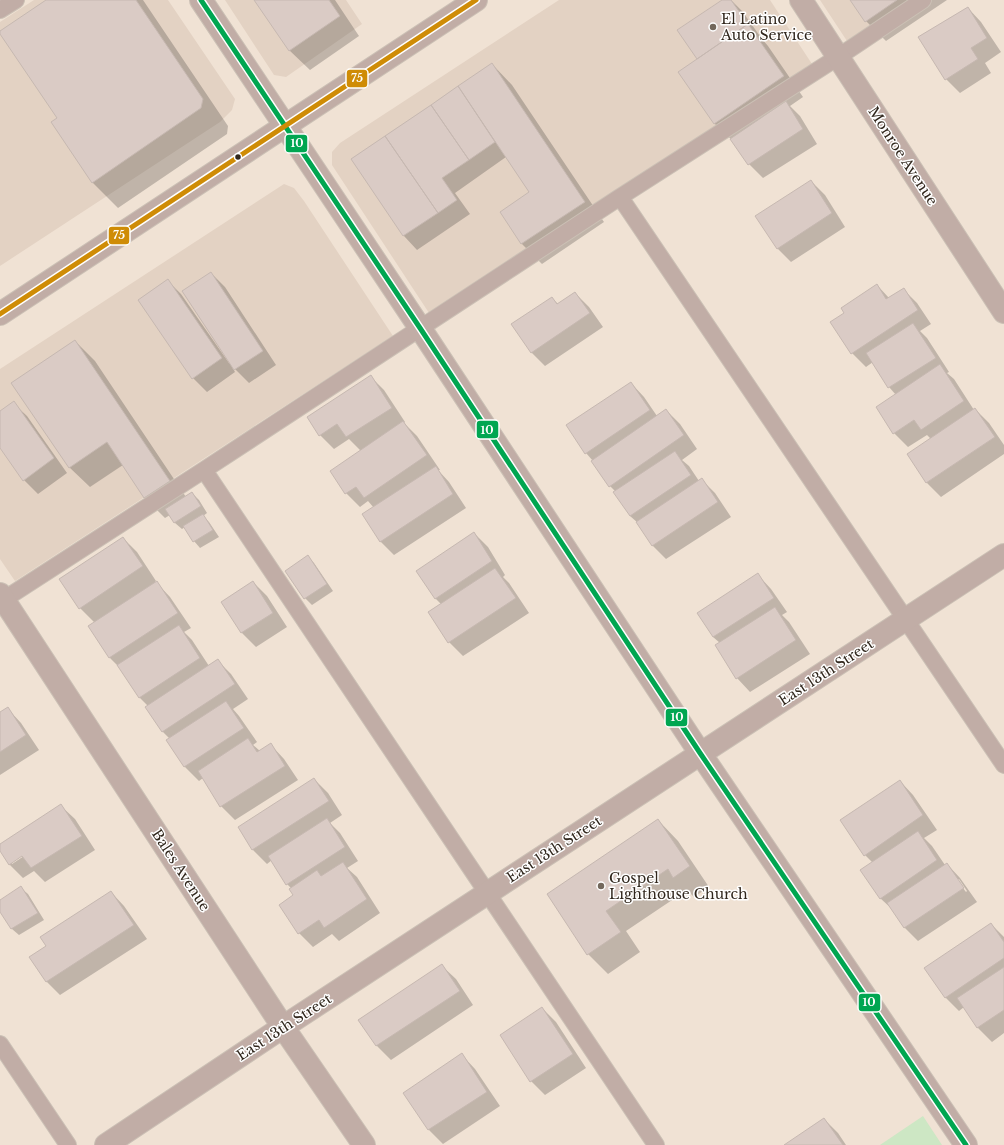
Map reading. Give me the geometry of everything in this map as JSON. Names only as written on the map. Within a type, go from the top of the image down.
[{"type":"street","points":[[200,0],[420,328],[700,753],[966,1145]]},
{"type":"street","points":[[0,314],[476,0]]},
{"type":"street","name":"Monroe Avenue","points":[[801,0],[1004,312]]},
{"type":"street","name":"East 13th Street","points":[[106,1145],[283,1026],[1004,555]]},
{"type":"street","name":"Bales Avenue","points":[[1,598],[283,1026],[364,1145]]},
{"type":"lane","points":[[0,10],[16,0]]},
{"type":"lane","points":[[1,598],[204,470],[620,196],[838,57],[922,0]]},
{"type":"lane","points":[[620,196],[1004,765]]},
{"type":"lane","points":[[204,470],[656,1145]]},
{"type":"lane","points":[[0,1044],[68,1145]]},
{"type":"shaded area","points":[[34,0],[168,0],[235,99],[232,110],[220,122],[0,266],[0,22]]},
{"type":"shaded area","points":[[225,0],[346,0],[362,24],[286,77],[274,75]]},
{"type":"shaded area","points":[[559,0],[770,0],[812,64],[429,313],[332,165],[332,152],[340,143]]},
{"type":"shaded area","points":[[820,0],[908,0],[847,41]]},
{"type":"shaded area","points":[[284,184],[294,188],[304,201],[393,336],[15,581],[0,559],[0,369]]},
{"type":"green space","points":[[923,1116],[942,1145],[880,1145]]},
{"type":"building","points":[[46,0],[136,0],[203,99],[201,108],[92,183],[51,122],[57,118],[0,34],[0,31]]},
{"type":"building","points":[[254,0],[329,0],[340,16],[289,51]]},
{"type":"building","name":"El Latino Auto Service","points":[[722,0],[731,0],[748,24],[697,59],[677,30]]},
{"type":"building","points":[[850,0],[897,0],[865,22]]},
{"type":"building","points":[[968,7],[987,38],[971,48],[978,59],[945,80],[918,37]]},
{"type":"building","points":[[748,24],[784,76],[714,124],[678,72]]},
{"type":"building","points":[[492,63],[585,202],[521,244],[500,212],[529,192],[458,86]]},
{"type":"building","points":[[458,86],[495,142],[469,160],[431,105]]},
{"type":"building","points":[[786,101],[803,129],[748,165],[730,139]]},
{"type":"building","points":[[431,105],[469,160],[442,178],[457,200],[438,213],[385,136]]},
{"type":"building","points":[[385,136],[438,213],[403,236],[351,159]]},
{"type":"building","points":[[811,180],[832,213],[777,249],[755,216]]},
{"type":"building","points":[[211,272],[263,351],[234,370],[182,291]]},
{"type":"building","points":[[168,279],[222,358],[192,379],[138,300]]},
{"type":"building","points":[[877,284],[886,299],[904,288],[918,310],[851,354],[830,322],[844,313],[841,308]]},
{"type":"building","points":[[575,292],[590,313],[531,353],[511,324],[552,297],[557,304]]},
{"type":"building","points":[[913,323],[936,358],[888,388],[866,353]]},
{"type":"building","points":[[75,340],[170,481],[144,498],[107,442],[69,468],[11,383]]},
{"type":"building","points":[[940,364],[964,401],[921,430],[914,420],[893,434],[876,407]]},
{"type":"building","points":[[371,375],[392,408],[346,437],[337,424],[319,436],[307,417]]},
{"type":"building","points":[[631,382],[650,410],[585,454],[566,425]]},
{"type":"building","points":[[14,401],[54,458],[23,481],[0,448],[0,411]]},
{"type":"building","points":[[975,408],[995,437],[926,483],[907,454]]},
{"type":"building","points":[[666,409],[684,435],[609,487],[591,461]]},
{"type":"building","points":[[403,421],[427,455],[364,498],[356,487],[345,494],[330,471]]},
{"type":"building","points":[[675,451],[691,475],[630,516],[613,492]]},
{"type":"building","points":[[436,466],[453,494],[380,542],[362,514]]},
{"type":"building","points":[[702,478],[718,502],[652,546],[636,522]]},
{"type":"building","points":[[192,492],[201,506],[174,523],[165,509]]},
{"type":"building","points":[[203,514],[213,530],[193,542],[183,526]]},
{"type":"building","points":[[474,532],[492,561],[435,599],[416,571]]},
{"type":"building","points":[[123,537],[143,566],[79,609],[59,579]]},
{"type":"building","points":[[308,555],[327,584],[304,599],[285,571]]},
{"type":"building","points":[[495,568],[516,598],[448,643],[428,612]]},
{"type":"building","points":[[758,573],[774,598],[713,637],[697,613]]},
{"type":"building","points":[[157,581],[178,613],[109,658],[88,626]]},
{"type":"building","points":[[253,581],[273,613],[241,633],[221,602]]},
{"type":"building","points":[[775,607],[796,640],[736,679],[715,645]]},
{"type":"building","points":[[179,625],[200,658],[139,698],[117,665]]},
{"type":"building","points":[[218,659],[235,684],[162,732],[145,707]]},
{"type":"building","points":[[226,701],[244,728],[184,767],[166,740]]},
{"type":"building","points":[[8,707],[26,735],[0,752],[0,712]]},
{"type":"building","points":[[248,738],[257,752],[271,743],[285,766],[220,807],[198,771]]},
{"type":"building","points":[[314,778],[329,801],[252,850],[238,827]]},
{"type":"building","points":[[900,780],[923,815],[864,856],[840,820]]},
{"type":"building","points":[[61,804],[82,836],[31,868],[22,856],[9,865],[0,851],[0,844]]},
{"type":"building","points":[[327,818],[345,847],[286,885],[268,856]]},
{"type":"building","name":"Gospel Lighthouse Church","points":[[658,819],[690,866],[673,878],[668,869],[606,911],[621,932],[587,955],[547,894]]},
{"type":"building","points":[[918,831],[937,860],[880,899],[860,870]]},
{"type":"building","points":[[343,862],[367,899],[324,928],[319,920],[298,934],[279,905],[293,895],[289,889],[317,870],[321,876]]},
{"type":"building","points":[[947,863],[964,888],[904,928],[887,903]]},
{"type":"building","points":[[21,886],[38,913],[11,929],[0,912],[0,900]]},
{"type":"building","points":[[111,891],[134,925],[46,982],[29,957],[46,946],[40,937]]},
{"type":"building","points":[[991,923],[1004,942],[1004,958],[945,998],[924,968]]},
{"type":"building","points":[[442,964],[460,991],[376,1046],[358,1020]]},
{"type":"building","points":[[1004,967],[1004,1010],[977,1028],[957,998]]},
{"type":"building","points":[[542,1007],[573,1054],[530,1082],[500,1035]]},
{"type":"building","points":[[462,1053],[487,1092],[428,1130],[403,1093]]},
{"type":"building","points":[[824,1118],[843,1145],[784,1145]]},
{"type":"transit line","name":"10","points":[[201,0],[420,328],[700,753],[966,1145]]},
{"type":"transit line","name":"75","points":[[0,314],[476,0]]},
{"type":"place","name":"El Latino Auto Service","points":[[713,27]]},
{"type":"place","name":"Gospel Lighthouse Church","points":[[601,886]]}]
